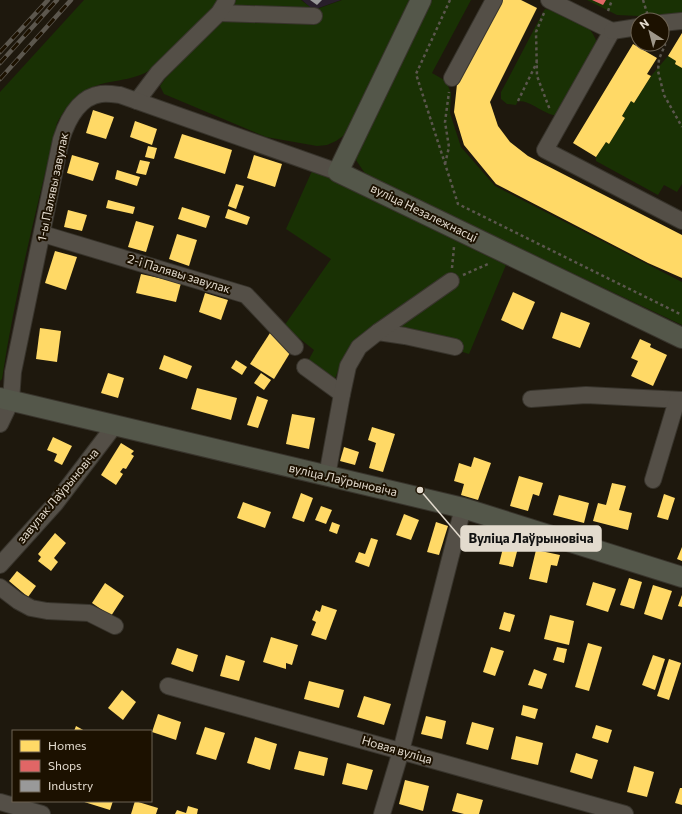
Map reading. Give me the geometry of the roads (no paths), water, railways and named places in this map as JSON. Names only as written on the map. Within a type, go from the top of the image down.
[{"type":"main road","points":[[338,172],[421,0]]},
{"type":"main road","name":"вуліца Незалежнасці","points":[[338,172],[682,338]]},
{"type":"main road","name":"вуліца Лаўрыновіча","points":[[5,399],[463,508],[682,577]]},
{"type":"street","points":[[452,78],[494,0]]},
{"type":"street","points":[[547,4],[612,31],[630,28]]},
{"type":"street","points":[[137,101],[158,73],[223,6],[314,16]]},
{"type":"street","points":[[670,25],[682,21]]},
{"type":"street","points":[[612,31],[545,150],[682,221]]},
{"type":"street","name":"1-ы Палявы завулак","points":[[5,399],[14,372],[61,140],[66,125],[73,113],[91,97],[100,94],[120,95],[338,172]]},
{"type":"street","name":"2-і Палявы завулак","points":[[42,234],[246,295],[295,347]]},
{"type":"street","points":[[327,476],[348,366],[359,348],[378,332],[451,281]]},
{"type":"street","points":[[378,332],[405,336],[455,347]]},
{"type":"street","points":[[306,367],[342,394]]},
{"type":"street","points":[[532,399],[586,395],[679,400],[653,480]]},
{"type":"street","points":[[0,424],[5,399]]},
{"type":"street","name":"завулак Лаўрыновіча","points":[[0,565],[55,504],[115,426]]},
{"type":"street","points":[[382,814],[401,751],[463,508]]},
{"type":"street","points":[[0,587],[18,601],[31,608],[46,611],[89,613],[116,626]]},
{"type":"street","name":"Новая вуліца","points":[[168,686],[625,814]]},
{"type":"street","points":[[0,802],[42,814]]},
{"type":"railway","points":[[0,52],[48,0]]},
{"type":"railway","points":[[0,63],[57,0]]},
{"type":"railway","points":[[0,79],[71,0]]},
{"type":"place","name":"Вуліца Лаўрыновіча","points":[[420,490]]}]
